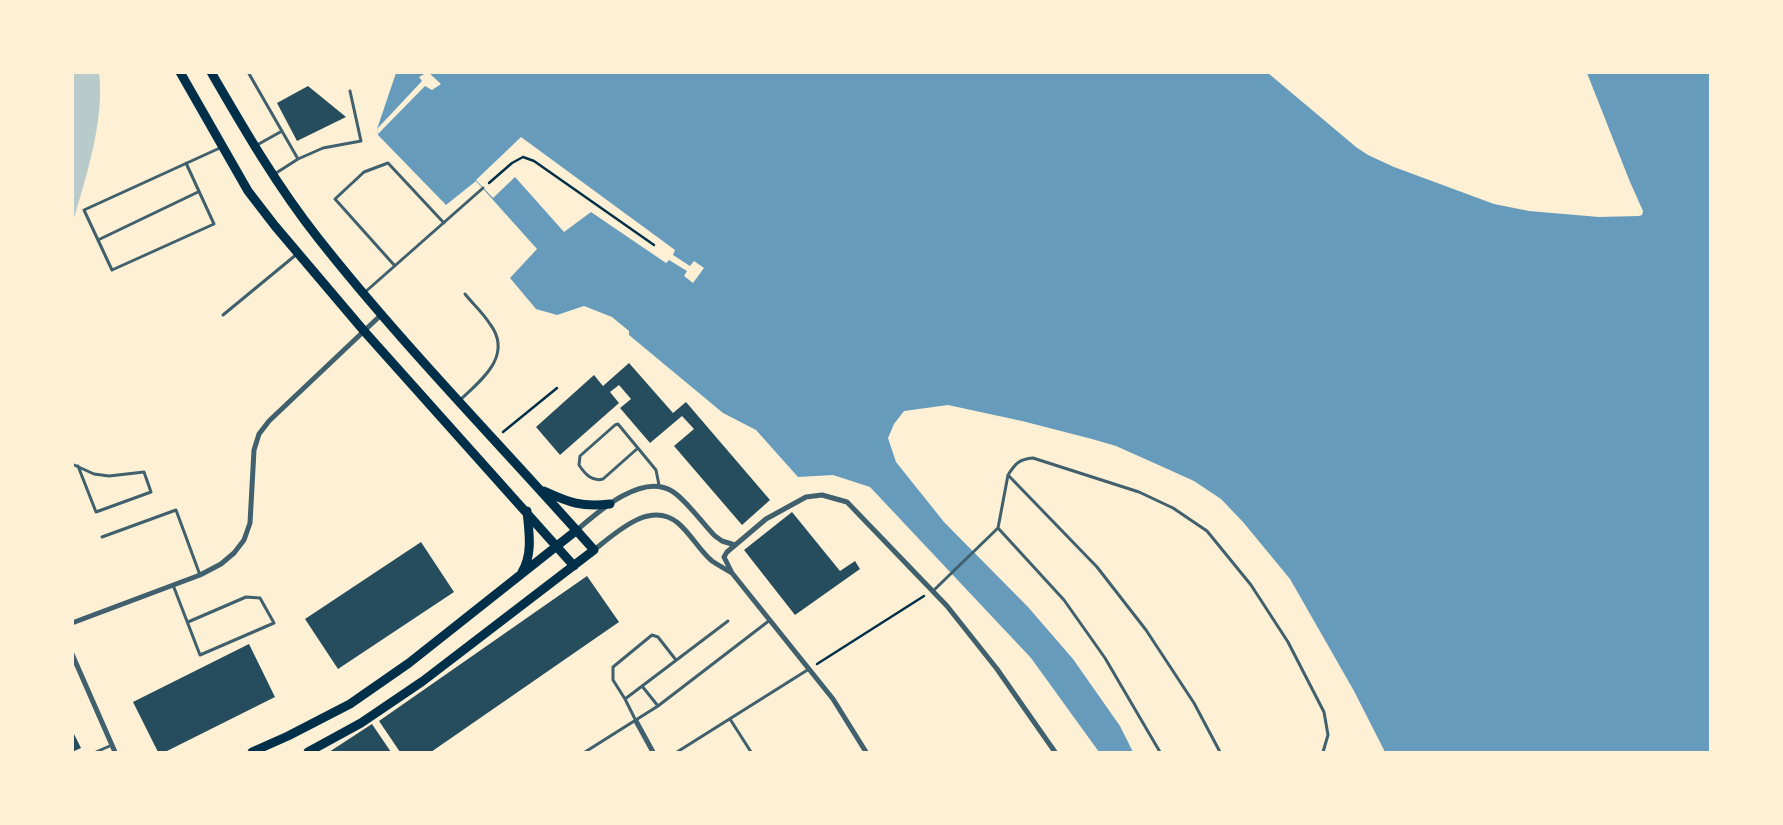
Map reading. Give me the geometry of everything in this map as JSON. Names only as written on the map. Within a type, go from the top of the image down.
[{"type":"main road","points":[[180,72],[248,191],[297,254],[574,566]]},
{"type":"main road","points":[[211,72],[272,175],[318,238],[458,401],[594,550],[423,681],[361,723],[308,752]]},
{"type":"main road","points":[[539,489],[576,504],[589,506],[610,504]]},
{"type":"main road","points":[[520,575],[527,564],[530,538],[527,511]]},
{"type":"main road","points":[[252,752],[350,704],[409,663],[577,530]]},
{"type":"street","points":[[72,623],[200,575],[221,564],[234,553],[244,540],[250,523],[254,450],[259,434],[269,421],[382,314]]},
{"type":"street","points":[[577,530],[627,493],[644,486],[659,485],[671,490],[679,497],[715,536],[722,541],[735,545]]},
{"type":"street","points":[[866,752],[833,699],[732,573],[724,557],[727,552],[766,520],[806,497],[822,495],[847,502],[933,590],[997,669],[1055,752]]},
{"type":"street","points":[[594,550],[637,520],[656,514],[667,516],[679,524],[712,560],[732,573]]},
{"type":"street","points":[[72,654],[115,752]]},
{"type":"street","points":[[636,721],[653,752]]},
{"type":"lane","points":[[248,72],[298,159]]},
{"type":"lane","points":[[272,175],[298,159],[324,148],[361,141],[350,91]]},
{"type":"lane","points":[[254,147],[282,131]]},
{"type":"lane","points":[[186,163],[214,224],[112,270],[84,210],[222,146]]},
{"type":"lane","points":[[395,266],[335,200],[364,172],[388,163],[444,223]]},
{"type":"lane","points":[[364,293],[483,188]]},
{"type":"lane","points":[[98,240],[198,192]]},
{"type":"lane","points":[[223,315],[297,254]]},
{"type":"lane","points":[[458,401],[488,373],[495,362],[498,347],[497,336],[491,325],[465,294]]},
{"type":"lane","points":[[638,448],[603,479],[599,480],[589,477],[579,465],[580,456],[614,425],[618,424],[638,448],[656,470],[659,485]]},
{"type":"lane","points":[[933,590],[998,528],[1008,475],[1016,462],[1026,458],[1033,458],[1139,492],[1173,508],[1207,531],[1251,585],[1288,642],[1324,712],[1328,735],[1323,752]]},
{"type":"lane","points":[[72,464],[78,466],[94,474],[109,476],[144,472],[151,492],[96,512],[78,466]]},
{"type":"lane","points":[[1008,475],[1097,567],[1146,630],[1194,703],[1220,752]]},
{"type":"lane","points":[[102,537],[176,510],[200,575]]},
{"type":"lane","points":[[998,528],[1069,607],[1105,658],[1160,752]]},
{"type":"lane","points":[[173,585],[200,654],[274,622],[260,598],[246,597],[188,622]]},
{"type":"lane","points":[[585,752],[658,706],[770,620]]},
{"type":"lane","points":[[625,699],[728,622]]},
{"type":"lane","points":[[636,721],[613,680],[613,667],[652,635],[658,636],[676,660]]},
{"type":"lane","points":[[677,752],[809,669]]},
{"type":"lane","points":[[642,686],[658,706]]},
{"type":"lane","points":[[730,718],[751,752]]},
{"type":"lane","points":[[96,752],[112,745]]},
{"type":"path","points":[[483,188],[512,163],[523,157],[534,161],[654,245]]},
{"type":"path","points":[[494,440],[518,418],[557,388]]},
{"type":"path","points":[[809,669],[933,590]]},
{"type":"shaded area","points":[[73,72],[99,73],[100,91],[97,128],[93,148],[73,222]]},
{"type":"water","points":[[396,73],[1268,73],[1356,147],[1394,167],[1494,204],[1529,211],[1599,217],[1639,216],[1642,215],[1643,211],[1587,73],[1710,73],[1710,752],[1385,752],[1354,691],[1290,579],[1243,522],[1221,499],[1194,481],[1116,446],[1092,439],[948,405],[904,411],[894,424],[888,438],[896,462],[944,522],[1028,607],[1073,659],[1120,726],[1133,752],[1099,752],[1031,658],[870,487],[833,475],[798,477],[756,430],[723,413],[629,335],[629,331],[612,317],[584,306],[557,315],[536,309],[510,278],[537,249],[476,181],[446,205],[378,135],[377,129]]},
{"type":"pier","points":[[428,72],[441,84],[432,90],[425,86],[378,134],[377,129],[422,81],[419,77]]},
{"type":"pier","points":[[521,137],[675,250],[673,255],[690,266],[694,261],[704,268],[693,283],[684,276],[687,271],[669,260],[666,263],[591,212],[564,232],[515,177],[493,198],[476,180]]},
{"type":"building","points":[[308,86],[346,117],[297,141],[277,103]]},
{"type":"building","points":[[629,363],[673,413],[686,402],[770,500],[742,525],[674,446],[694,429],[682,416],[650,443],[620,408],[631,399],[619,385],[610,392],[619,403],[560,455],[536,427],[594,375],[603,386]]},
{"type":"building","points":[[792,512],[840,571],[855,561],[860,569],[795,615],[744,550]]},
{"type":"building","points":[[421,542],[454,592],[338,669],[305,619]]},
{"type":"building","points":[[587,576],[619,622],[431,752],[400,752],[379,721]]},
{"type":"building","points":[[249,644],[275,697],[165,752],[158,752],[133,702]]},
{"type":"building","points":[[372,724],[391,752],[329,752]]},
{"type":"building","points":[[72,730],[81,748],[72,752]]}]
